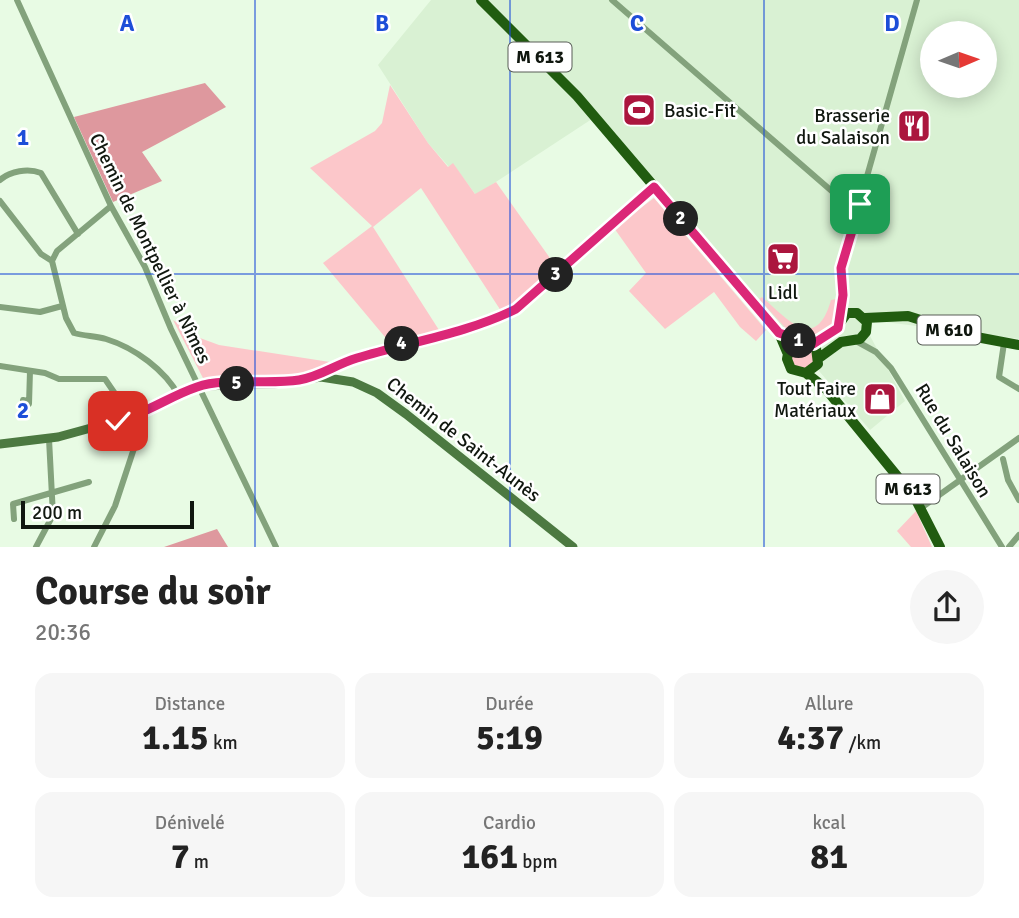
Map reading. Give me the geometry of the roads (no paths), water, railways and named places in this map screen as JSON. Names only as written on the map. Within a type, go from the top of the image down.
[{"type":"main road","name":"M 613","points":[[481,0],[565,83],[779,333],[788,352]]},
{"type":"main road","points":[[853,312],[866,326],[851,341],[818,361],[806,373],[791,369],[788,352],[793,345],[808,343],[838,328],[842,317],[853,312]]},
{"type":"main road","name":"M 610","points":[[866,326],[881,317],[908,316],[1019,345]]},
{"type":"main road","points":[[838,328],[851,341]]},
{"type":"main road","points":[[779,333],[808,343],[818,361]]},
{"type":"main road","name":"M 613","points":[[818,361],[826,389]]},
{"type":"main road","name":"M 613","points":[[806,373],[826,389],[921,508],[940,547]]},
{"type":"street","name":"Chemin de Montpellier à Nîmes","points":[[17,0],[111,206],[145,267],[276,547]]},
{"type":"street","points":[[612,0],[857,213]]},
{"type":"street","points":[[842,317],[841,268],[917,0]]},
{"type":"street","points":[[0,180],[9,174],[31,170],[41,173],[78,234]]},
{"type":"street","points":[[321,377],[330,367],[405,343],[489,322],[516,309],[654,187]]},
{"type":"street","points":[[0,201],[41,254],[52,261]]},
{"type":"street","points":[[111,206],[57,251],[52,261],[62,306],[74,333],[106,339],[125,348],[169,377],[179,396]]},
{"type":"street","points":[[843,295],[853,312]]},
{"type":"street","points":[[0,307],[40,312],[62,306]]},
{"type":"street","name":"Rue du Salaison","points":[[866,326],[876,352],[891,369],[1002,547]]},
{"type":"street","name":"Rue du Salaison","points":[[851,341],[876,352]]},
{"type":"street","points":[[1004,343],[999,377],[1019,389]]},
{"type":"street","points":[[0,366],[59,379],[109,381],[131,417]]},
{"type":"street","points":[[28,401],[30,371]]},
{"type":"street","name":"Chemin de Saint-Aunès","points":[[199,386],[274,384],[321,377],[353,382],[377,393],[573,547]]},
{"type":"street","points":[[0,444],[49,439],[131,417],[199,386]]},
{"type":"street","points":[[94,547],[116,506],[146,412]]},
{"type":"street","points":[[921,508],[1019,438]]},
{"type":"street","points":[[36,547],[52,518],[49,439]]},
{"type":"street","points":[[1003,458],[1008,480],[1019,500]]},
{"type":"street","points":[[14,519],[13,504],[89,482]]},
{"type":"street","points":[[1009,547],[1019,535]]},
{"type":"place","name":"Basic-Fit","points":[[639,110]]},
{"type":"place","name":"Brasserie du Salaison","points":[[914,126]]},
{"type":"place","name":"Lidl","points":[[783,259]]},
{"type":"place","name":"Tout Faire Matériaux","points":[[880,399]]}]
